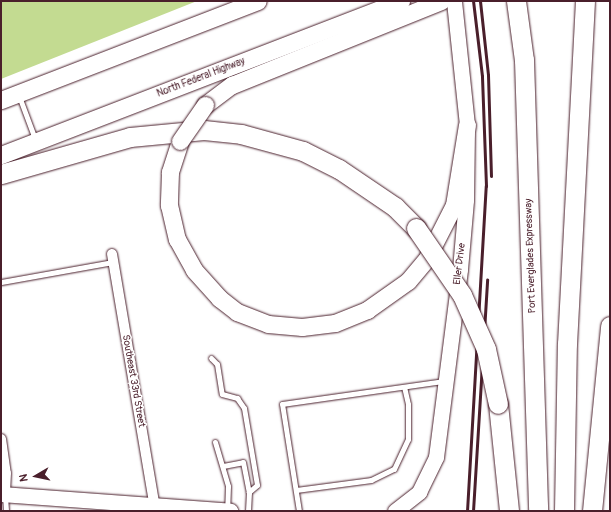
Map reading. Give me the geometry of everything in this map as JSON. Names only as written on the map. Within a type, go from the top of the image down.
[{"type":"highway","name":"Port Everglades Expressway","points":[[516,1],[524,60],[538,511]]},
{"type":"highway","points":[[523,1],[524,60]]},
{"type":"highway","points":[[564,511],[567,344],[584,55],[585,1]]},
{"type":"highway","points":[[584,55],[591,1]]},
{"type":"highway","points":[[1,174],[130,137],[204,130],[241,134],[303,152],[339,169],[389,202],[416,228],[462,295],[486,348],[498,404],[509,511]]},
{"type":"highway","points":[[592,511],[610,326]]},
{"type":"main road","points":[[1,100],[258,1]]},
{"type":"main road","name":"North Federal Highway","points":[[1,155],[401,1]]},
{"type":"main road","points":[[441,1],[236,83],[205,105],[180,141],[170,172],[169,205],[177,239],[194,270],[218,298],[237,312],[268,324],[302,328],[335,323],[367,310],[403,285],[427,258],[454,205],[467,125]]},
{"type":"street","name":"Eller Drive","points":[[396,511],[419,492],[434,466],[447,381],[465,223],[467,125],[454,1]]},
{"type":"street","name":"Southeast 33rd Street","points":[[112,258],[146,508]]},
{"type":"street","points":[[1,439],[6,473],[3,494],[146,508],[230,511]]},
{"type":"lane","points":[[18,93],[36,142]]},
{"type":"lane","points":[[1,282],[112,258]]},
{"type":"lane","points":[[211,358],[217,364],[222,394],[238,398],[244,408],[258,485],[249,492]]},
{"type":"lane","points":[[299,511],[282,404],[447,381]]},
{"type":"lane","points":[[296,490],[371,480],[394,469],[408,439],[408,404],[404,387]]},
{"type":"lane","points":[[215,442],[228,486],[226,511]]},
{"type":"lane","points":[[223,466],[243,462],[249,492],[248,511]]},
{"type":"lane","points":[[3,494],[6,511]]},
{"type":"green space","points":[[1,1],[197,1],[1,79]]},
{"type":"railway","points":[[467,511],[486,186],[482,76],[473,1]]},
{"type":"railway","points":[[480,1],[488,75],[491,176]]},
{"type":"railway","points":[[473,511],[487,279]]}]
